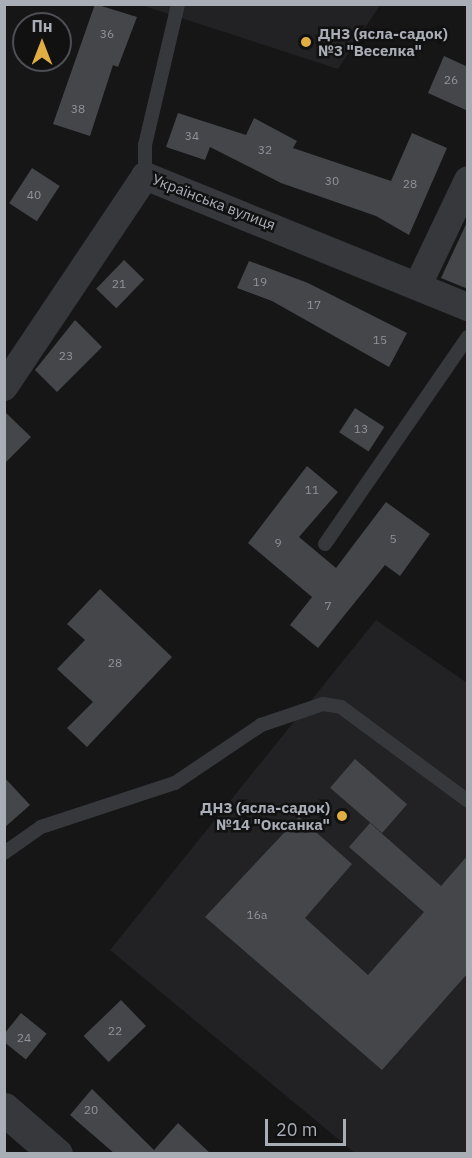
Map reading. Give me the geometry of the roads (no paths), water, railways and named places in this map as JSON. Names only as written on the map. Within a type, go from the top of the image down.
[{"type":"street","name":"Українська вулиця","points":[[4,387],[145,176],[468,307]]},
{"type":"street","points":[[418,285],[468,180]]},
{"type":"street","points":[[4,1109],[56,1154]]},
{"type":"lane","points":[[145,176],[145,145],[178,4]]},
{"type":"lane","points":[[325,543],[468,338]]},
{"type":"lane","points":[[4,853],[41,827],[175,783],[261,725],[323,704],[341,707],[468,801]]},
{"type":"place","name":"ДНЗ (ясла-садок) №3 \"Веселка\"","points":[[306,42]]},
{"type":"place","name":"ДНЗ (ясла-садок) №14 \"Оксанка\"","points":[[342,816]]}]
